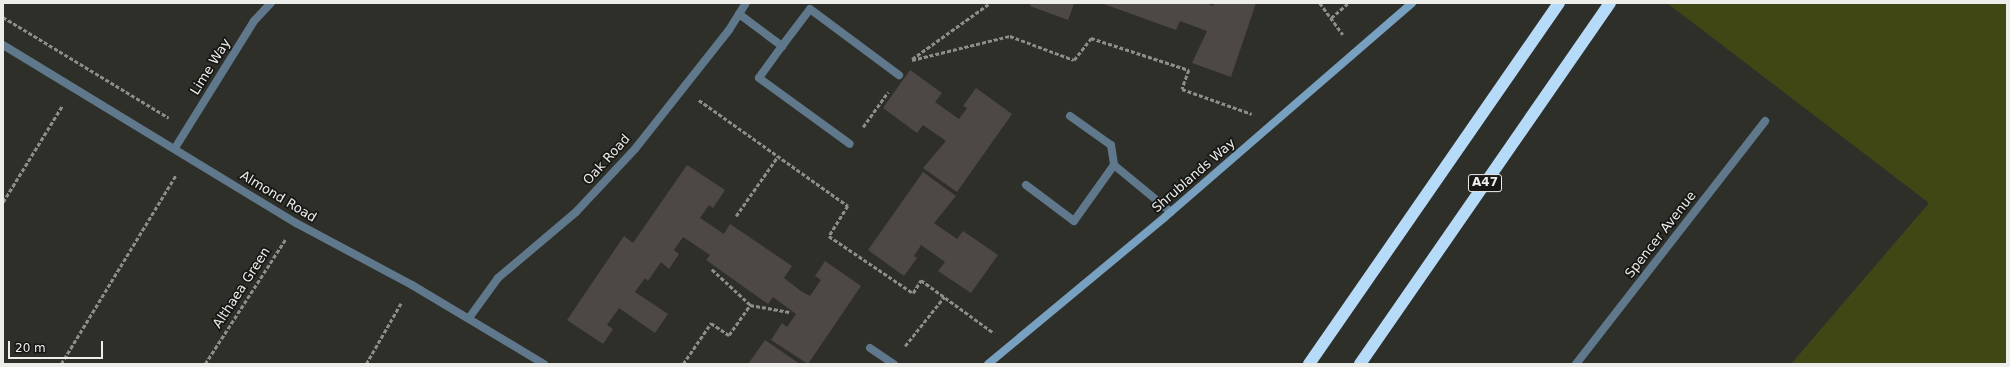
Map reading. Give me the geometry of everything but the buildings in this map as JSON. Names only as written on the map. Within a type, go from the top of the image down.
[{"type":"highway","points":[[1309,364],[1559,3]]},
{"type":"highway","name":"A47","points":[[1360,364],[1610,3]]},
{"type":"street","name":"Lime Way","points":[[175,148],[186,128],[254,21],[271,3]]},
{"type":"street","name":"Oak Road","points":[[469,318],[498,278],[586,201],[635,149],[746,3]]},
{"type":"street","name":"Shrublands Way","points":[[988,364],[1171,212],[1412,3]]},
{"type":"street","points":[[850,144],[759,78],[810,9],[899,75]]},
{"type":"street","points":[[739,14],[782,46]]},
{"type":"street","name":"Almond Road","points":[[3,45],[175,148],[296,223],[412,285],[544,364]]},
{"type":"street","points":[[1070,116],[1111,145],[1114,165],[1171,212]]},
{"type":"street","name":"Spencer Avenue","points":[[1576,364],[1765,121]]},
{"type":"street","points":[[1026,185],[1074,221],[1114,165]]},
{"type":"street","points":[[870,348],[893,363]]},
{"type":"path","points":[[850,144],[910,60],[990,3]]},
{"type":"path","points":[[1320,3],[1356,52]]},
{"type":"path","points":[[1331,18],[1348,3]]},
{"type":"path","points":[[3,17],[186,128]]},
{"type":"path","points":[[910,60],[1010,36],[1074,60],[1091,38],[1189,70],[1182,89],[1275,122]]},
{"type":"path","points":[[3,202],[73,88]]},
{"type":"path","points":[[682,89],[848,206],[829,236],[913,293],[922,280],[1011,345]]},
{"type":"path","points":[[61,364],[188,156]]},
{"type":"path","points":[[736,216],[778,156]]},
{"type":"path","name":"Althaea Green","points":[[205,364],[296,223]]},
{"type":"path","points":[[711,269],[750,305],[789,312]]},
{"type":"path","points":[[366,364],[412,285]]},
{"type":"path","points":[[893,363],[944,297]]},
{"type":"path","points":[[683,364],[711,323],[729,335],[750,305]]},
{"type":"green space","points":[[1667,3],[2007,3],[2007,364],[1791,364],[1929,203]]}]
